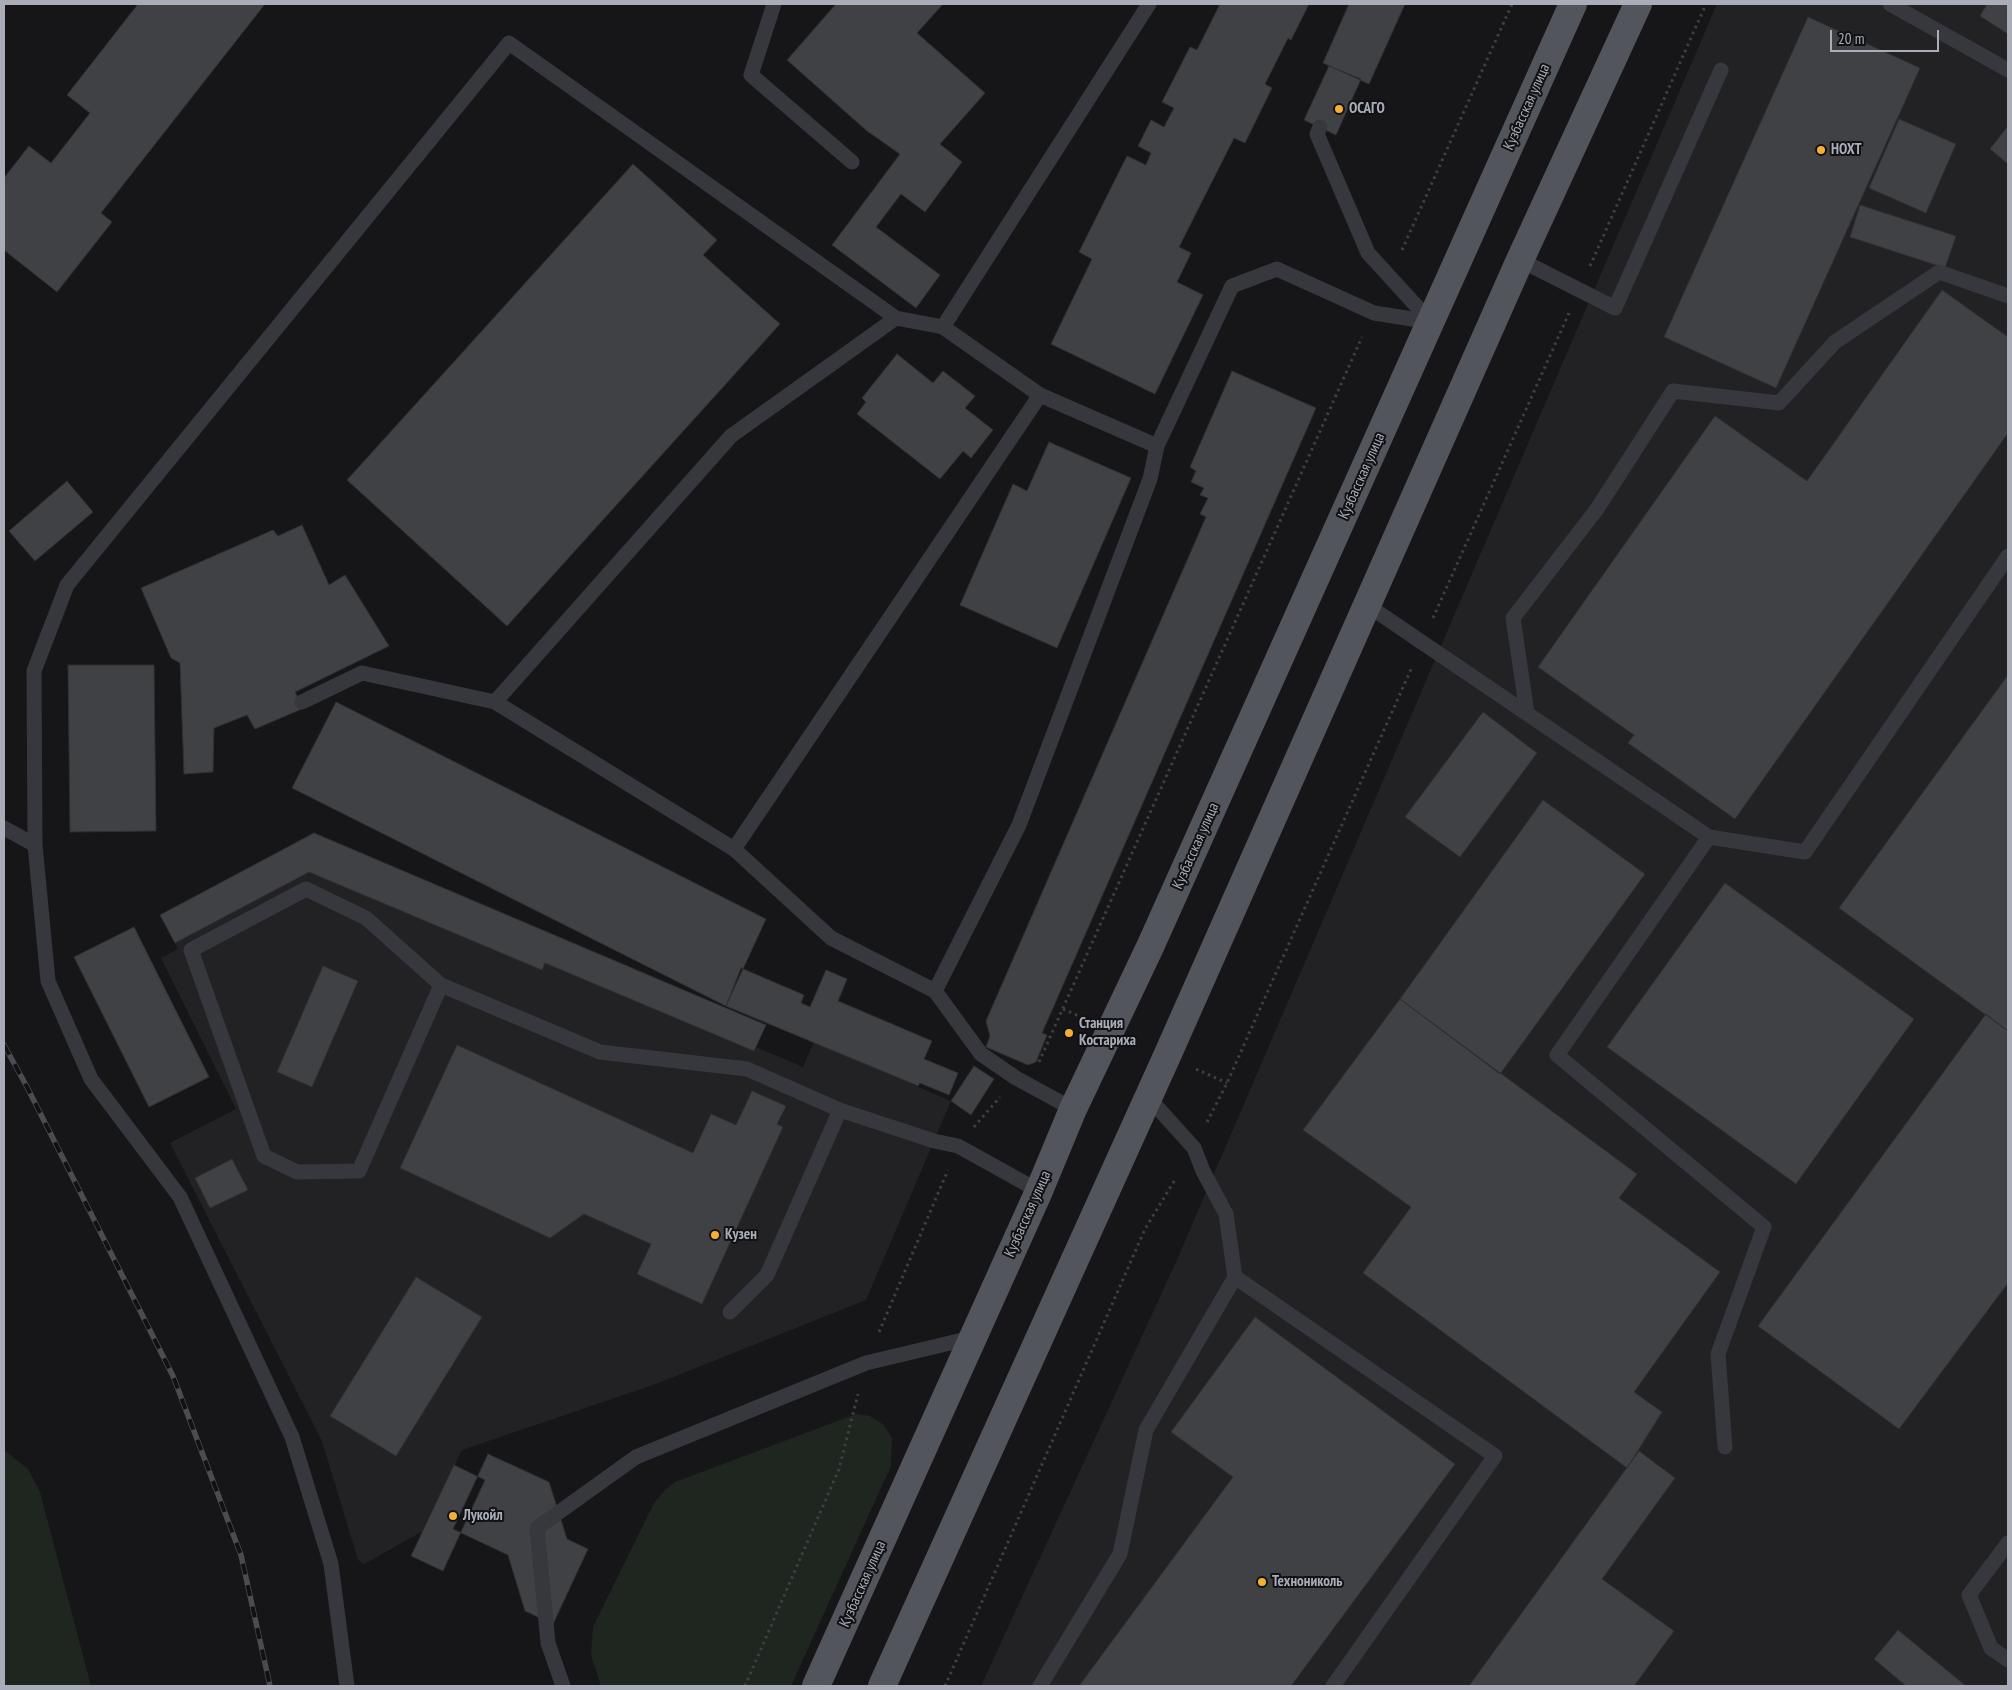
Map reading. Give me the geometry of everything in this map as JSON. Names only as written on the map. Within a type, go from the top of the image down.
[{"type":"main road","name":"Кузбасская улица","points":[[816,1686],[971,1338],[1039,1191],[1074,1109],[1150,947],[1573,4]]},
{"type":"main road","points":[[882,1686],[1148,1097],[1520,260],[1638,4]]},
{"type":"lane","points":[[774,4],[750,75],[852,162]]},
{"type":"lane","points":[[943,327],[1149,4]]},
{"type":"lane","points":[[1890,4],[2008,70]]},
{"type":"lane","points":[[347,1686],[332,1564],[292,1437],[180,1197],[91,1079],[48,981],[35,845],[34,671],[67,585],[509,43],[896,318],[943,327],[1040,395],[1157,446]]},
{"type":"lane","points":[[1520,260],[1615,308],[1721,70]]},
{"type":"lane","points":[[1320,127],[1317,134],[1368,253],[1431,322]]},
{"type":"lane","points":[[935,991],[1020,825],[1150,479],[1157,446],[1232,286],[1277,269],[1374,313],[1431,322]]},
{"type":"lane","points":[[1527,713],[1513,618],[1597,509],[1673,391],[1779,402],[1835,342],[1939,272],[2008,296]]},
{"type":"lane","points":[[495,702],[731,436],[896,318]]},
{"type":"lane","points":[[734,849],[1040,395]]},
{"type":"lane","points":[[1367,605],[1709,838],[1805,852],[2008,556]]},
{"type":"lane","points":[[302,702],[362,673],[495,702],[734,849],[831,938],[935,991],[981,1054],[1016,1078],[1074,1109]]},
{"type":"lane","points":[[4,828],[35,845]]},
{"type":"lane","points":[[1709,838],[1557,1055],[1764,1227],[1718,1354],[1725,1447]]},
{"type":"lane","points":[[442,985],[358,1171],[297,1172],[264,1156],[191,950],[306,889],[366,918],[442,985],[600,1052],[747,1069],[840,1110],[934,1141],[958,1146],[1039,1191]]},
{"type":"lane","points":[[1040,1686],[1120,1554],[1146,1430],[1235,1277],[1226,1214],[1203,1171],[1194,1148],[1148,1097]]},
{"type":"lane","points":[[730,1312],[767,1275],[840,1110]]},
{"type":"lane","points":[[1235,1277],[1495,1456],[1333,1686]]},
{"type":"lane","points":[[563,1686],[548,1643],[537,1528],[636,1457],[866,1363],[971,1338]]},
{"type":"lane","points":[[2008,1544],[1969,1595],[1991,1648],[2008,1660]]},
{"type":"path","points":[[1390,277],[1512,4]]},
{"type":"path","points":[[944,1686],[1145,1229],[1194,1148],[1227,1083],[1706,4]]},
{"type":"path","points":[[745,1686],[839,1469],[866,1363],[958,1146],[1016,1078],[1038,1065],[1043,1049],[1341,379],[1374,313]]},
{"type":"shaded area","points":[[1717,4],[2008,4],[2008,1686],[981,1686],[1176,1262]]},
{"type":"shaded area","points":[[314,833],[766,1025],[756,1047],[803,1067],[814,1042],[951,1101],[866,1300],[656,1384],[462,1450],[423,1531],[364,1564],[358,1560],[322,1441],[170,1143],[236,1109],[161,958],[178,949],[160,915]]},
{"type":"shaded area","points":[[856,1414],[870,1416],[884,1425],[892,1438],[891,1466],[791,1686],[601,1686],[591,1655],[593,1627],[654,1503],[665,1490],[675,1482]]},
{"type":"shaded area","points":[[4,1450],[28,1469],[40,1492],[91,1686],[4,1686]]},
{"type":"building","points":[[138,4],[265,4],[101,213],[112,222],[57,292],[4,250],[4,178],[29,146],[51,163],[90,113],[67,95]]},
{"type":"building","points":[[836,4],[943,4],[917,33],[985,93],[940,144],[962,162],[925,212],[901,194],[876,227],[940,275],[916,308],[832,245],[900,154],[867,131],[787,60]]},
{"type":"building","points":[[1220,4],[1309,4],[1291,40],[1288,38],[1265,84],[1272,88],[1245,143],[1234,138],[1179,247],[1191,253],[1177,282],[1203,295],[1155,394],[1051,344],[1092,259],[1079,252],[1127,156],[1146,165],[1151,153],[1138,146],[1151,120],[1164,127],[1174,108],[1162,102],[1190,47],[1197,50]]},
{"type":"building","points":[[1349,4],[1405,4],[1369,84],[1323,63]]},
{"type":"building","points":[[1987,4],[2008,4],[2008,34],[1980,16]]},
{"type":"building","points":[[1808,17],[1920,68],[1776,388],[1664,337]]},
{"type":"building","points":[[1329,66],[1361,79],[1336,135],[1304,120]]},
{"type":"building","points":[[1899,119],[1956,144],[1926,213],[1869,188]]},
{"type":"building","points":[[2008,126],[2008,164],[1990,149]]},
{"type":"building","points":[[633,164],[717,240],[703,255],[780,324],[507,626],[347,480]]},
{"type":"building","points":[[1860,205],[1956,236],[1945,268],[1850,237]]},
{"type":"building","points":[[1942,290],[2008,337],[2008,433],[1735,819],[1628,743],[1634,735],[1538,667],[1715,416],[1807,481]]},
{"type":"building","points":[[897,354],[933,383],[943,371],[975,396],[965,408],[993,430],[971,458],[963,451],[940,479],[857,414],[866,402],[862,398]]},
{"type":"building","points":[[1232,371],[1316,408],[1042,1033],[1047,1035],[1036,1062],[1028,1065],[986,1047],[990,1036],[986,1021],[1206,517],[1200,514],[1208,498],[1200,495],[1204,488],[1191,482],[1196,471],[1190,467]]},
{"type":"building","points":[[1049,442],[1131,478],[1057,648],[960,605],[1013,484],[1027,491]]},
{"type":"building","points":[[67,481],[93,512],[35,561],[9,531]]},
{"type":"building","points":[[302,525],[329,585],[345,575],[389,646],[295,692],[304,708],[255,729],[247,715],[214,728],[213,772],[184,774],[180,663],[171,658],[141,588],[273,530],[278,536]]},
{"type":"building","points":[[68,665],[154,665],[156,831],[70,832]]},
{"type":"building","points":[[2008,675],[2008,1031],[1839,908]]},
{"type":"building","points":[[336,702],[766,919],[726,1006],[292,788]]},
{"type":"building","points":[[1483,712],[1537,753],[1460,857],[1405,817]]},
{"type":"building","points":[[1543,800],[1645,874],[1500,1074],[1400,999]]},
{"type":"building","points":[[314,833],[766,1025],[754,1051],[545,963],[542,970],[309,872],[175,943],[160,915]]},
{"type":"building","points":[[1725,883],[1914,1019],[1796,1184],[1607,1047]]},
{"type":"building","points":[[134,927],[209,1077],[149,1107],[74,957]]},
{"type":"building","points":[[323,966],[358,981],[312,1087],[277,1072]]},
{"type":"building","points":[[741,968],[804,995],[801,1003],[810,1007],[826,970],[847,979],[838,1001],[932,1041],[924,1059],[958,1073],[949,1095],[920,1083],[918,1086],[726,1006]]},
{"type":"building","points":[[1400,999],[1637,1174],[1619,1198],[1720,1272],[1634,1392],[1662,1412],[1627,1468],[1363,1273],[1411,1207],[1303,1130]]},
{"type":"building","points":[[1986,1014],[2008,1031],[2008,1283],[1899,1429],[1758,1326]]},
{"type":"building","points":[[457,1045],[693,1153],[711,1114],[736,1125],[752,1091],[786,1106],[777,1124],[783,1127],[702,1304],[637,1274],[651,1244],[584,1214],[550,1238],[400,1168]]},
{"type":"building","points":[[974,1066],[994,1079],[971,1115],[951,1101]]},
{"type":"building","points":[[232,1159],[248,1190],[210,1208],[195,1178]]},
{"type":"building","points":[[416,1277],[482,1317],[396,1456],[330,1416]]},
{"type":"building","name":"Технониколь","points":[[1255,1317],[1455,1464],[1291,1686],[1079,1686],[1233,1477],[1171,1432]]},
{"type":"building","points":[[1639,1451],[1675,1478],[1602,1579],[1674,1631],[1634,1686],[1469,1686]]},
{"type":"building","points":[[488,1454],[549,1482],[567,1539],[588,1549],[553,1624],[525,1611],[508,1555],[453,1529]]},
{"type":"building","points":[[454,1465],[485,1480],[443,1571],[411,1556]]},
{"type":"building","points":[[1898,1630],[1966,1686],[1906,1686],[1874,1659]]},
{"type":"railway","points":[[4,1045],[173,1376],[241,1555],[270,1686]]},
{"type":"place","name":"ОСАГО","points":[[1339,109]]},
{"type":"place","name":"НОХТ","points":[[1821,150]]},
{"type":"place","name":"Станция Костариха","points":[[1069,1033]]},
{"type":"place","name":"Кузен","points":[[715,1235]]},
{"type":"place","name":"Лукойл","points":[[453,1516]]},
{"type":"place","name":"Технониколь","points":[[1262,1582]]}]
